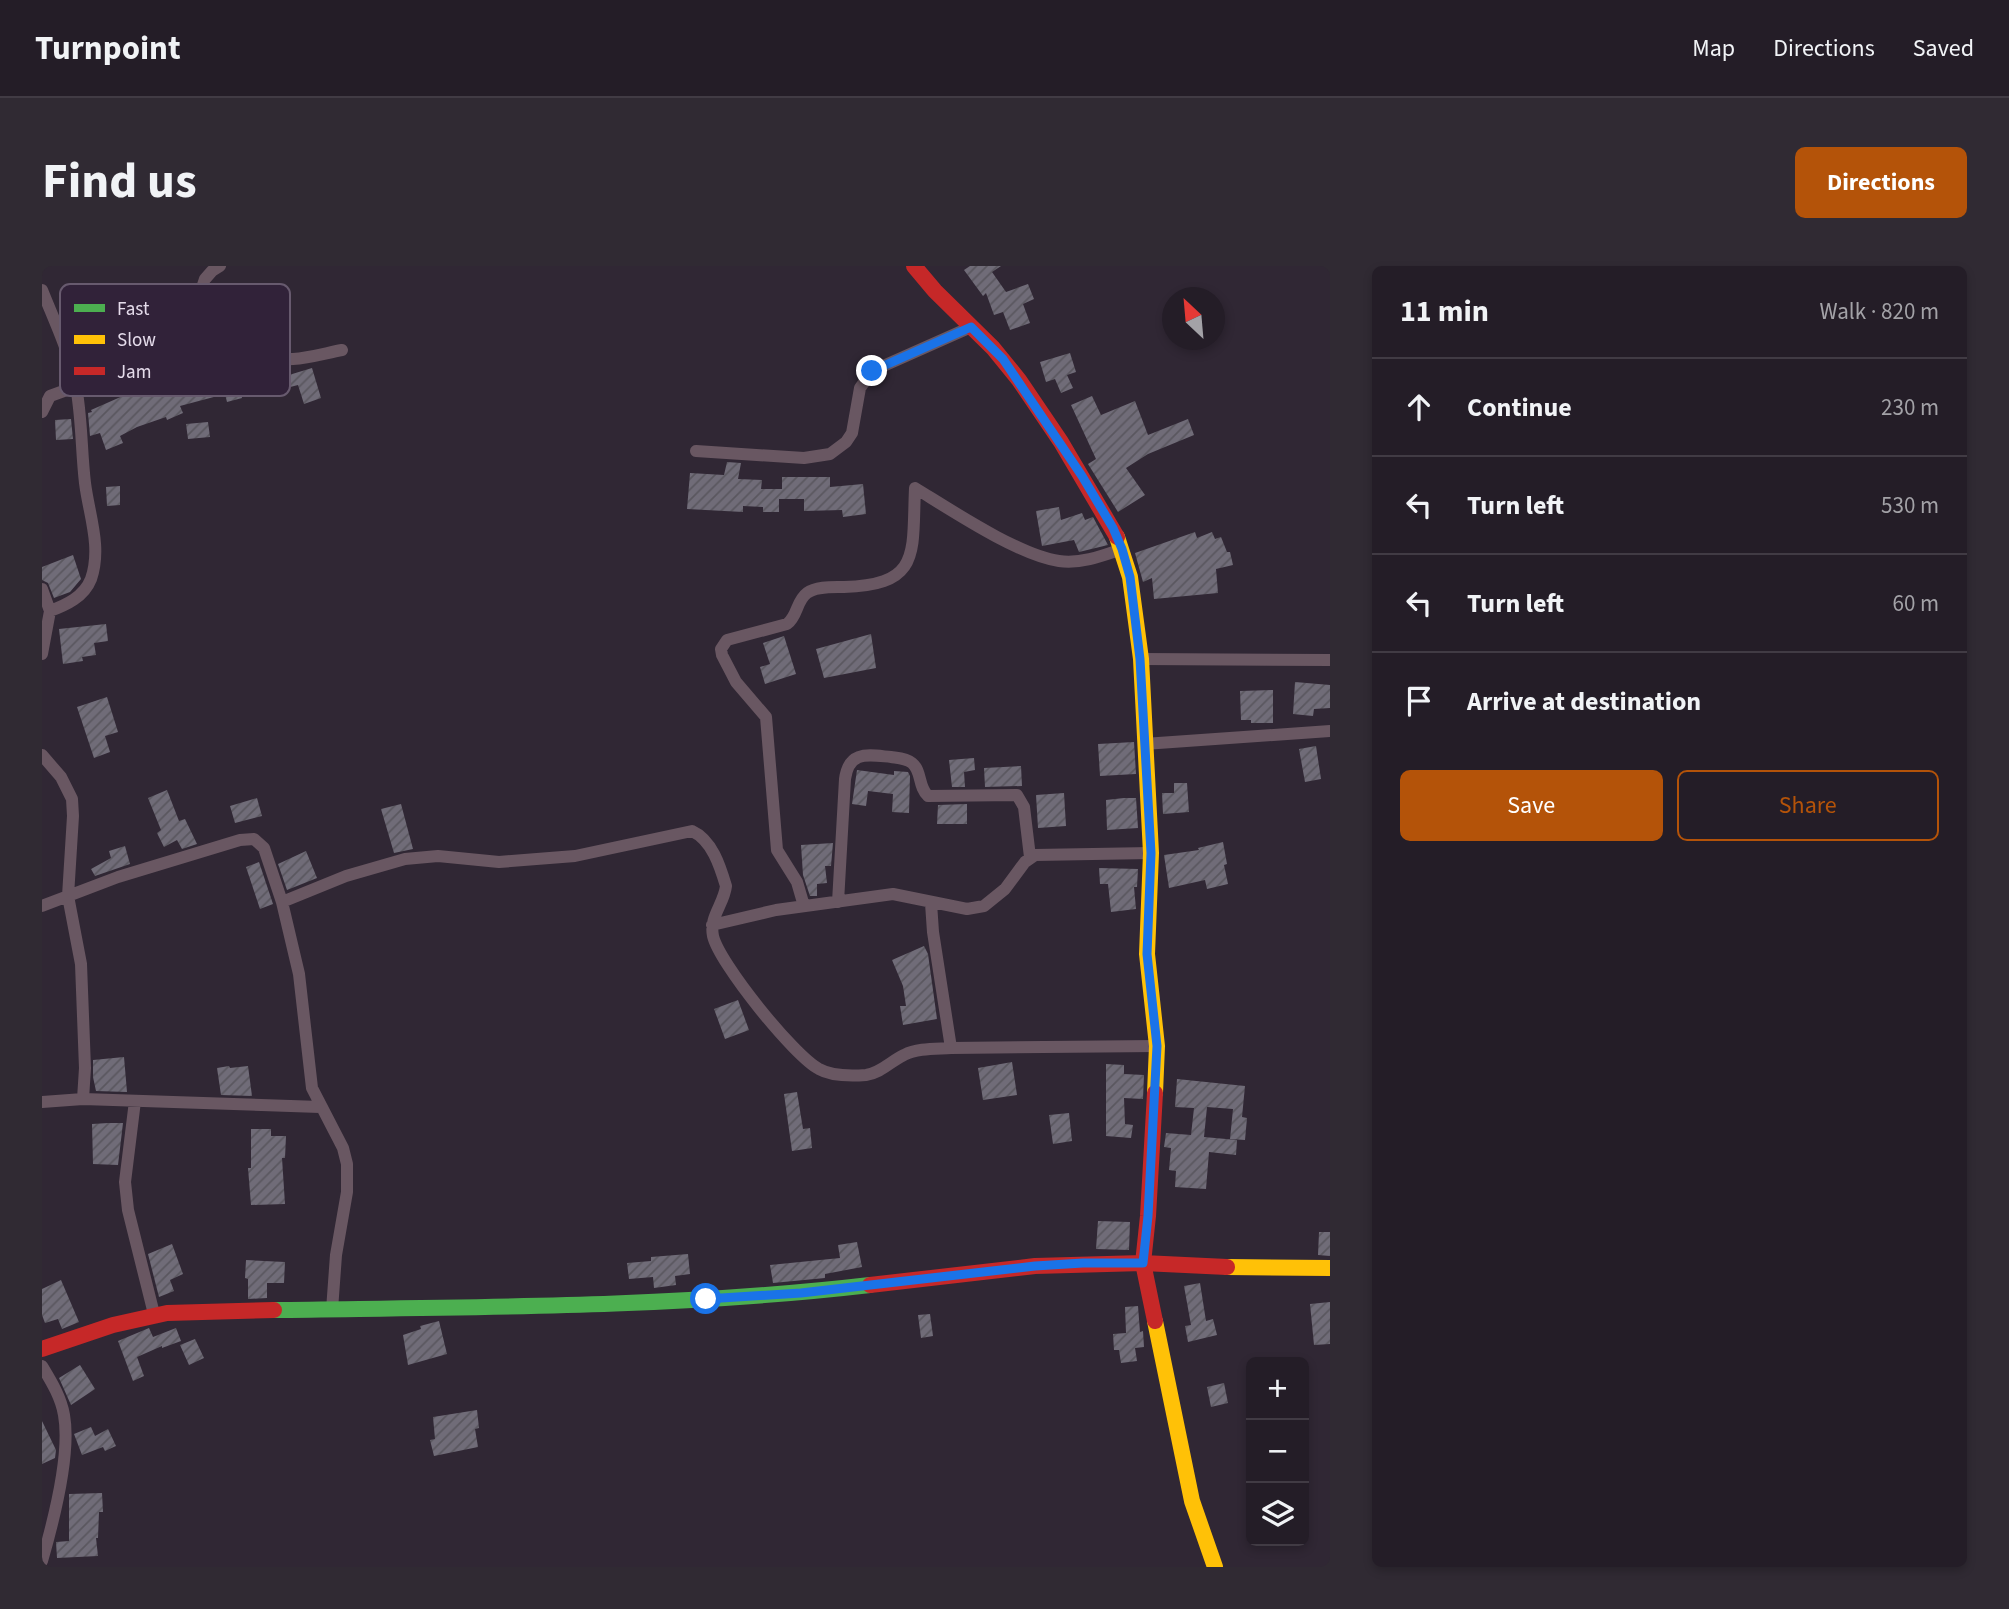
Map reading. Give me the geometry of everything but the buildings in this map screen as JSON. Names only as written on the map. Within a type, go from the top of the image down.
[{"type":"street","points":[[914,266],[942,300],[1003,359],[1029,395],[1113,528],[1130,577],[1140,659],[1151,853],[1147,954],[1157,1046],[1143,1263],[1192,1501],[1215,1567]]},
{"type":"street","points":[[203,284],[214,268]]},
{"type":"street","points":[[42,290],[60,335]]},
{"type":"street","points":[[696,451],[804,458],[830,454],[846,442],[852,433],[860,388],[872,371],[971,327]]},
{"type":"street","points":[[290,359],[342,350]]},
{"type":"street","points":[[42,412],[46,395]]},
{"type":"street","points":[[50,611],[74,600],[83,592],[90,580],[94,562],[96,545],[85,484],[77,396]]},
{"type":"street","points":[[804,906],[797,882],[777,850],[766,717],[736,682],[722,655],[721,649],[727,640],[787,624],[793,620],[800,601],[808,592],[871,586],[898,575],[909,560],[915,488],[1029,552],[1060,561],[1089,560],[1122,549]]},
{"type":"street","points":[[42,589],[50,611],[42,654]]},
{"type":"street","points":[[1140,659],[1330,660]]},
{"type":"street","points":[[1144,744],[1330,731]]},
{"type":"street","points":[[42,755],[61,777],[72,799],[74,816],[68,896],[81,964],[85,1068],[83,1099]]},
{"type":"street","points":[[838,902],[845,779],[851,762],[859,757],[869,755],[909,760],[918,770],[924,793],[928,796],[1017,795],[1024,807],[1030,857]]},
{"type":"street","points":[[282,902],[346,876],[405,859],[438,856],[499,862],[575,856],[692,831],[701,835],[709,844],[726,886],[712,925],[713,937],[726,964],[762,1012],[802,1056],[819,1070],[832,1074],[868,1075],[906,1054],[919,1050],[1157,1046]]},
{"type":"street","points":[[42,906],[118,877],[247,838],[260,843],[264,848],[282,902],[299,974],[312,1088],[343,1147],[348,1175],[336,1255],[332,1310]]},
{"type":"street","points":[[712,925],[804,906],[893,894],[967,909],[984,906],[1005,889],[1030,857],[1043,854],[1151,853]]},
{"type":"street","points":[[931,902],[951,1048]]},
{"type":"street","points":[[42,1102],[83,1099],[320,1107]]},
{"type":"street","points":[[135,1101],[125,1182],[131,1222],[155,1314]]},
{"type":"street","points":[[42,1349],[155,1314],[186,1311],[634,1304],[801,1293],[1083,1263],[1330,1268]]},
{"type":"street","points":[[42,1366],[60,1398],[66,1432],[53,1521],[42,1561]]},
{"type":"traffic: fast","points":[[274,1310],[647,1302],[796,1293],[870,1285]]},
{"type":"traffic: slow","points":[[1117,537],[1130,577],[1141,659],[1151,853],[1147,954],[1157,1046],[1155,1093]]},
{"type":"traffic: slow","points":[[1227,1267],[1330,1268]]},
{"type":"traffic: slow","points":[[1155,1321],[1192,1501],[1215,1567]]},
{"type":"traffic: jam","points":[[914,266],[935,291],[993,348],[1019,380],[1061,442],[1117,537]]},
{"type":"traffic: jam","points":[[1155,1093],[1143,1263],[1227,1267]]},
{"type":"traffic: jam","points":[[870,1285],[1035,1266],[1143,1263],[1155,1321]]},
{"type":"traffic: jam","points":[[42,1349],[113,1325],[167,1313],[274,1310]]},
{"type":"route","points":[[706,1299],[801,1293],[1035,1266],[1143,1263],[1157,1046],[1147,954],[1151,853],[1140,659],[1130,577],[1122,549],[1113,528],[1082,476],[1029,395],[1003,359],[971,327],[872,371]]}]
